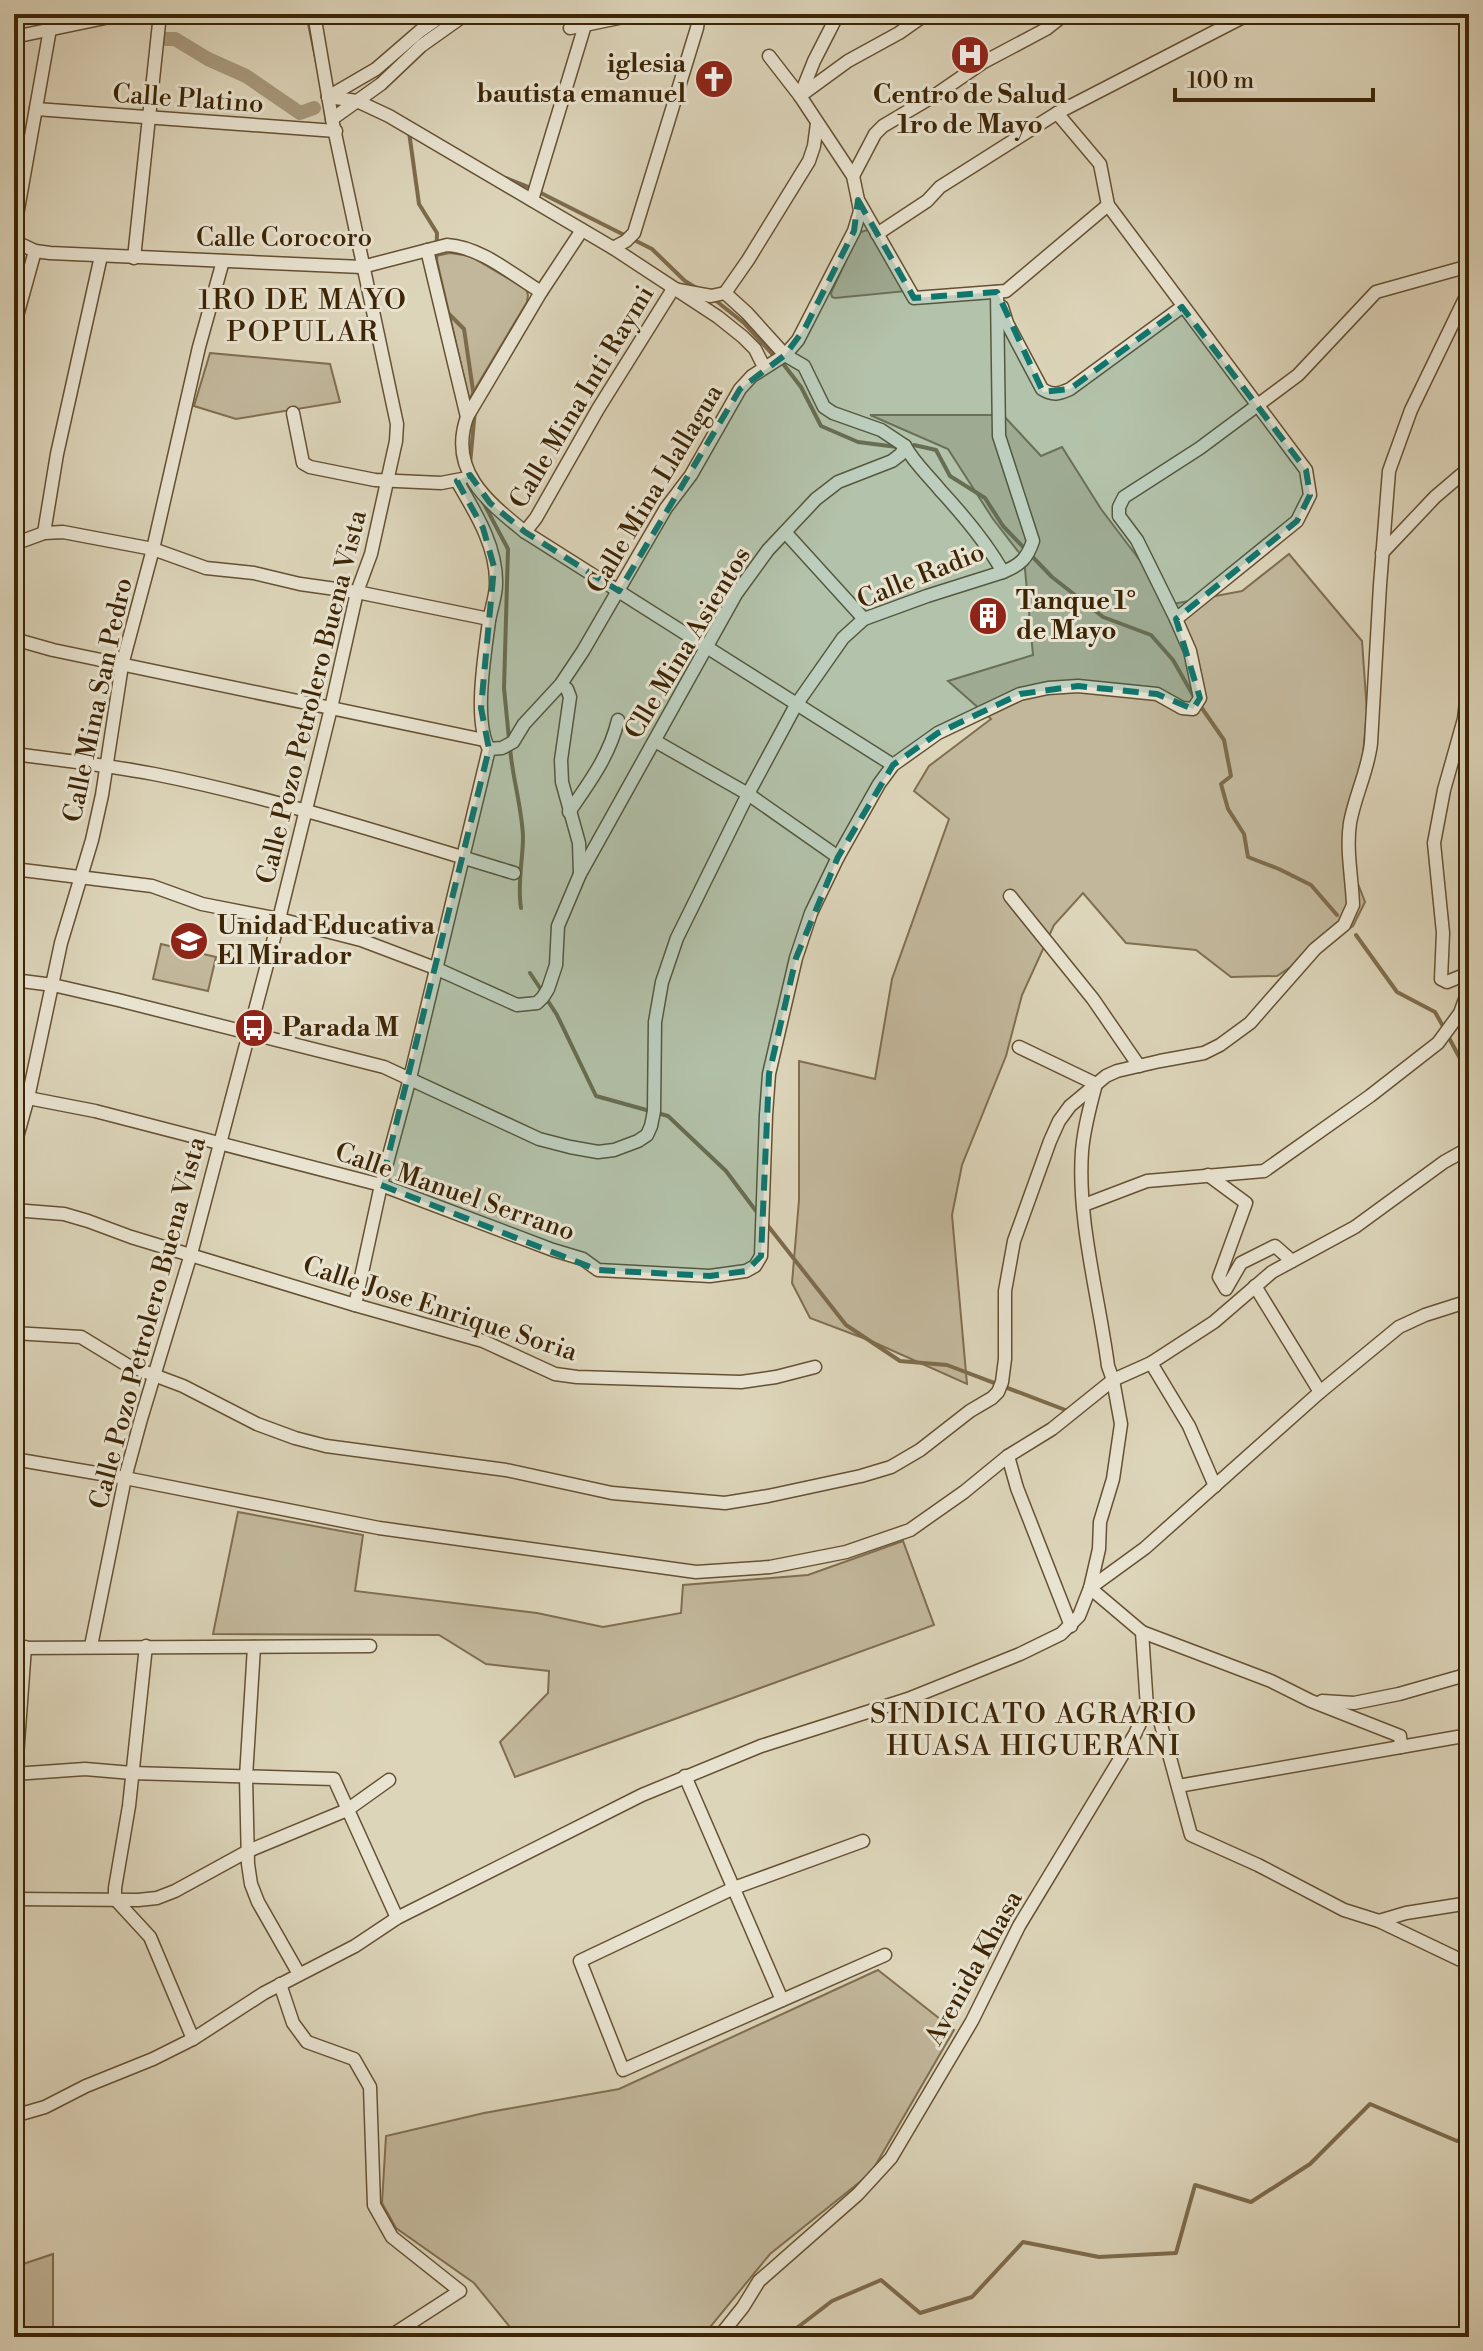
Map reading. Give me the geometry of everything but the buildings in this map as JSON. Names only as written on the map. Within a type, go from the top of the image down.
[{"type":"street","points":[[14,232],[50,29],[57,14]]},
{"type":"street","points":[[14,37],[124,14]]},
{"type":"street","points":[[134,258],[160,14]]},
{"type":"street","name":"Calle Pozo Petrolero Buena Vista","points":[[91,1646],[125,1478],[221,1143],[307,811],[357,592],[371,554],[396,441],[397,424],[362,267],[314,14]]},
{"type":"street","points":[[328,97],[376,69],[444,14]]},
{"type":"street","points":[[334,125],[421,46],[466,14]]},
{"type":"street","points":[[565,14],[578,47]]},
{"type":"street","points":[[570,28],[638,14]]},
{"type":"street","points":[[613,248],[634,233],[699,14]]},
{"type":"street","points":[[800,96],[838,14]]},
{"type":"street","points":[[800,96],[848,61],[926,14]]},
{"type":"street","points":[[853,176],[875,134],[883,126],[982,63],[1046,29],[1065,14]]},
{"type":"street","points":[[877,234],[927,201],[940,187],[1057,113],[1249,14]]},
{"type":"street","points":[[532,200],[585,25]]},
{"type":"street","points":[[769,56],[800,96],[853,176],[858,200],[914,298],[1006,291],[1108,205]]},
{"type":"street","points":[[328,97],[357,101],[389,116],[613,248],[718,317],[755,349],[764,367]]},
{"type":"street","name":"Calle Platino","points":[[36,109],[149,118],[334,125]]},
{"type":"street","points":[[1057,113],[1100,164],[1108,205],[1306,470],[1310,495],[1297,521],[1176,619]]},
{"type":"street","points":[[817,123],[809,161],[725,293],[785,355],[804,366],[824,407],[881,430],[905,446]]},
{"type":"street","name":"Calle Mina Llallagua","points":[[486,745],[502,748],[513,742],[524,724],[561,684],[666,508],[691,475],[740,389],[752,376],[785,355],[805,328],[854,231],[860,211],[858,200]]},
{"type":"street","points":[[582,230],[541,292],[467,417],[461,445],[470,475],[490,503],[525,532],[893,765]]},
{"type":"street","name":"Calle Corocoro","points":[[14,241],[35,251],[101,256],[362,267],[447,245],[460,246],[474,251],[541,292]]},
{"type":"street","points":[[427,250],[467,417]]},
{"type":"street","points":[[14,327],[35,251]]},
{"type":"street","points":[[44,533],[57,454],[101,256]]},
{"type":"street","name":"Calle Mina San Pedro","points":[[14,1148],[28,1098],[61,943],[92,840],[122,665],[223,261]]},
{"type":"street","points":[[655,741],[748,794],[838,857],[893,765],[938,733],[1020,694],[1078,686],[1157,694],[1182,708],[1193,709],[1200,698],[1190,651],[1137,540],[1119,516],[1124,497],[1200,448],[1298,375],[1376,292],[1469,266]]},
{"type":"street","name":"Calle Mina Inti Raymi","points":[[525,532],[673,289],[711,296],[725,293]]},
{"type":"street","points":[[14,1333],[81,1337],[112,1358],[183,1386],[257,1424],[295,1438],[326,1446],[506,1470],[612,1493],[725,1503],[861,1476],[891,1467],[920,1450],[998,1392],[1005,1359],[1005,1291],[1014,1241],[1059,1121],[1070,1106],[1117,1071],[1204,1053],[1220,1045],[1250,1023],[1315,949],[1344,925],[1350,915],[1353,905],[1349,832],[1369,759],[1387,484],[1392,458],[1430,368],[1469,290]]},
{"type":"street","points":[[997,292],[1007,323],[1042,389],[1058,394],[1070,389],[1182,307]]},
{"type":"street","points":[[997,292],[999,436],[1033,541],[1028,555],[1018,566],[1003,572]]},
{"type":"street","points":[[293,413],[303,463],[310,467],[375,480],[441,483],[470,475]]},
{"type":"street","name":"Calle Radio","points":[[410,1078],[527,1134],[570,1147],[598,1152],[614,1150],[647,1135],[654,1111],[655,1022],[662,982],[677,938],[796,705],[843,638],[864,619],[1003,572],[970,523],[912,459],[905,446]]},
{"type":"street","name":"Clle Mina Asientos","points":[[435,968],[517,1005],[537,1003],[543,997],[556,965],[558,926],[580,874],[706,646],[754,568],[829,488],[892,461],[905,446]]},
{"type":"street","points":[[1382,553],[1435,497],[1469,468]]},
{"type":"street","points":[[355,1305],[381,1185],[463,857],[486,745],[481,729],[481,708],[489,619],[496,585],[492,553],[483,528],[457,481]]},
{"type":"street","points":[[14,544],[44,533],[63,532],[153,549],[206,568],[254,573],[489,619]]},
{"type":"street","points":[[785,532],[864,619]]},
{"type":"street","points":[[14,639],[486,745]]},
{"type":"street","points":[[1469,676],[1464,719],[1444,790],[1434,843],[1443,933],[1441,979],[1447,982],[1469,973]]},
{"type":"street","points":[[561,684],[570,697],[561,760],[562,782],[579,843],[580,874]]},
{"type":"street","points":[[569,812],[600,766],[618,720]]},
{"type":"street","points":[[14,754],[106,766],[212,787],[307,811],[514,873]]},
{"type":"street","name":"Calle Manuel Serrano","points":[[14,1097],[95,1111],[381,1185],[583,1259],[598,1270],[710,1276],[746,1271],[755,1266],[761,1256],[769,1074],[796,958],[811,913],[838,857]]},
{"type":"street","points":[[14,869],[152,886],[202,904],[361,940],[435,968]]},
{"type":"street","points":[[1010,896],[1093,999],[1139,1066]]},
{"type":"street","points":[[14,980],[53,985],[248,1031],[360,1060],[410,1078]]},
{"type":"street","points":[[1084,1205],[1147,1181],[1264,1171],[1438,1043],[1460,1013],[1469,988]]},
{"type":"street","points":[[1019,1047],[1096,1084]]},
{"type":"street","points":[[14,2116],[45,2107],[193,2039],[236,2009],[355,1946],[397,1918],[617,1806],[761,1746],[908,1699],[1046,1643],[1071,1626],[1079,1616],[1090,1588],[1099,1549],[1100,1522],[1113,1479],[1121,1424],[1108,1366],[1084,1205],[1082,1153],[1096,1084]]},
{"type":"street","points":[[14,1459],[379,1528],[696,1572],[770,1567],[846,1552],[910,1530],[1008,1456],[1052,1429],[1113,1380],[1151,1363],[1214,1322],[1272,1272],[1355,1227],[1444,1162],[1469,1148]]},
{"type":"street","points":[[1208,1175],[1246,1203],[1219,1277],[1226,1289],[1241,1263],[1275,1246],[1292,1261]]},
{"type":"street","name":"Calle Jose Enrique Soria","points":[[14,1210],[64,1214],[88,1221],[131,1237],[483,1341],[555,1374],[741,1382],[815,1367]]},
{"type":"street","points":[[1255,1286],[1320,1392]]},
{"type":"street","points":[[1090,1588],[1145,1548],[1320,1392],[1399,1327],[1469,1301]]},
{"type":"street","points":[[1151,1363],[1189,1426],[1215,1486]]},
{"type":"street","points":[[1008,1456],[1017,1488],[1071,1626]]},
{"type":"street","points":[[1090,1588],[1142,1632],[1271,1681],[1311,1701],[1400,1736],[1401,1747]]},
{"type":"street","points":[[1142,1632],[1147,1708],[1160,1721],[1191,1835],[1258,1865],[1344,1910],[1379,1921],[1469,1964]]},
{"type":"street","points":[[146,1646],[129,1806],[115,1899],[150,1937],[193,2039]]},
{"type":"street","points":[[14,1798],[20,1648],[370,1646]]},
{"type":"street","points":[[254,1647],[246,1777],[251,1884],[299,1974]]},
{"type":"street","points":[[1311,1701],[1354,1703],[1469,1674]]},
{"type":"street","name":"Avenida Khasa","points":[[719,2337],[759,2281],[836,2214],[891,2158],[972,2021],[1019,1926],[1135,1734],[1147,1708]]},
{"type":"street","points":[[1178,1786],[1469,1735]]},
{"type":"street","points":[[15,1774],[85,1769],[334,1779],[397,1918]]},
{"type":"street","points":[[685,1776],[782,2000]]},
{"type":"street","points":[[14,1899],[157,1898],[248,1851],[347,1810],[389,1780]]},
{"type":"street","points":[[863,1841],[734,1888],[580,1961],[623,2070],[885,1955]]},
{"type":"street","points":[[1379,1921],[1406,1913],[1469,1903]]},
{"type":"street","points":[[280,1984],[293,2023],[307,2042],[354,2059],[370,2087],[374,2205],[392,2237],[460,2291],[389,2337]]},
{"type":"highlighted area","points":[[858,200],[914,298],[997,292],[1043,392],[1070,389],[1182,307],[1306,470],[1310,495],[1297,521],[1176,619],[1200,698],[1193,709],[1157,694],[1078,686],[1020,694],[938,733],[893,765],[838,857],[796,958],[769,1074],[761,1256],[746,1271],[710,1276],[598,1270],[381,1185],[489,749],[481,708],[494,567],[483,528],[457,481],[470,475],[490,503],[525,532],[619,591],[740,389],[785,355],[805,328],[854,231]]},
{"type":"shaded area","points":[[871,229],[907,291],[832,297],[831,293],[858,235]]},
{"type":"shaded area","points":[[450,253],[470,256],[526,289],[528,295],[527,302],[469,399],[436,256]]},
{"type":"shaded area","points":[[210,353],[330,364],[340,402],[236,419],[194,406]]},
{"type":"shaded area","points":[[870,415],[1003,415],[1041,456],[1062,447],[1101,509],[1173,604],[1242,591],[1289,554],[1362,641],[1367,712],[1359,797],[1346,853],[1365,902],[1353,926],[1277,976],[1231,977],[1196,950],[1126,943],[1083,893],[1054,925],[1022,995],[1006,1056],[962,1165],[952,1215],[967,1384],[871,1341],[810,1318],[792,1283],[799,1200],[799,1061],[875,1079],[892,979],[949,819],[914,791],[929,766],[991,719],[948,681],[1033,655],[1024,559],[993,519],[948,449]]},
{"type":"shaded area","points":[[161,944],[216,957],[208,991],[153,979]]},
{"type":"shaded area","points":[[238,1512],[363,1535],[355,1591],[537,1613],[603,1627],[681,1613],[683,1585],[808,1575],[903,1541],[934,1625],[515,1777],[500,1742],[548,1693],[549,1671],[486,1664],[439,1635],[213,1634]]},
{"type":"shaded area","points":[[878,1970],[954,2030],[871,2173],[770,2254],[702,2337],[518,2337],[474,2283],[396,2228],[382,2203],[386,2136],[484,2113],[619,2089]]},
{"type":"shaded area","points":[[53,2254],[53,2337],[14,2337],[14,2267]]},
{"type":"waterway","points":[[307,14],[319,72]]},
{"type":"waterway","points":[[166,39],[175,39],[208,59],[246,76],[300,113],[314,108]]},
{"type":"waterway","points":[[409,132],[419,204],[437,233],[436,265]]},
{"type":"waterway","points":[[506,178],[652,249],[685,281],[698,289]]},
{"type":"waterway","points":[[715,300],[744,323],[774,356]]},
{"type":"waterway","points":[[445,310],[464,329],[474,397]]},
{"type":"waterway","points":[[784,365],[801,387],[821,426],[858,442],[897,447]]},
{"type":"waterway","points":[[470,464],[475,410]]},
{"type":"waterway","points":[[914,445],[936,450],[950,476],[985,498],[1003,526],[1052,577],[1103,617],[1151,635],[1173,660],[1194,697]]},
{"type":"waterway","points":[[483,502],[508,549],[504,688],[509,739]]},
{"type":"waterway","points":[[1199,704],[1224,740],[1231,776],[1221,784],[1228,809],[1244,834],[1248,857],[1311,885],[1337,915]]},
{"type":"waterway","points":[[510,747],[522,826],[521,908]]},
{"type":"waterway","points":[[1356,935],[1397,992],[1435,1012],[1444,1028]]},
{"type":"waterway","points":[[530,973],[542,991]]},
{"type":"waterway","points":[[546,998],[596,1096],[668,1116],[726,1171],[759,1215]]},
{"type":"waterway","points":[[1448,1036],[1464,1066]]},
{"type":"waterway","points":[[765,1222],[846,1325],[900,1361],[947,1365],[1068,1411]]},
{"type":"waterway","points":[[785,2337],[832,2301],[881,2280],[920,2313],[972,2297],[1023,2242],[1099,2257],[1176,2253],[1195,2185],[1251,2202],[1310,2164],[1370,2104],[1457,2141],[1469,2135]]},
{"type":"place","name":"Centro de Salud 1ro de Mayo","points":[[970,55]]},
{"type":"place","name":"iglesia bautista emanuel","points":[[714,79]]},
{"type":"place","name":"Tanque 1° de Mayo","points":[[988,616]]},
{"type":"place","name":"Unidad Educativa El Mirador","points":[[189,941]]},
{"type":"place","name":"Parada M","points":[[254,1028]]},
{"type":"district","name":"1RO DE MAYO POPULAR","points":[[303,316]]},
{"type":"district","name":"SINDICATO AGRARIO HUASA HIGUERANI","points":[[1034,1730]]}]
